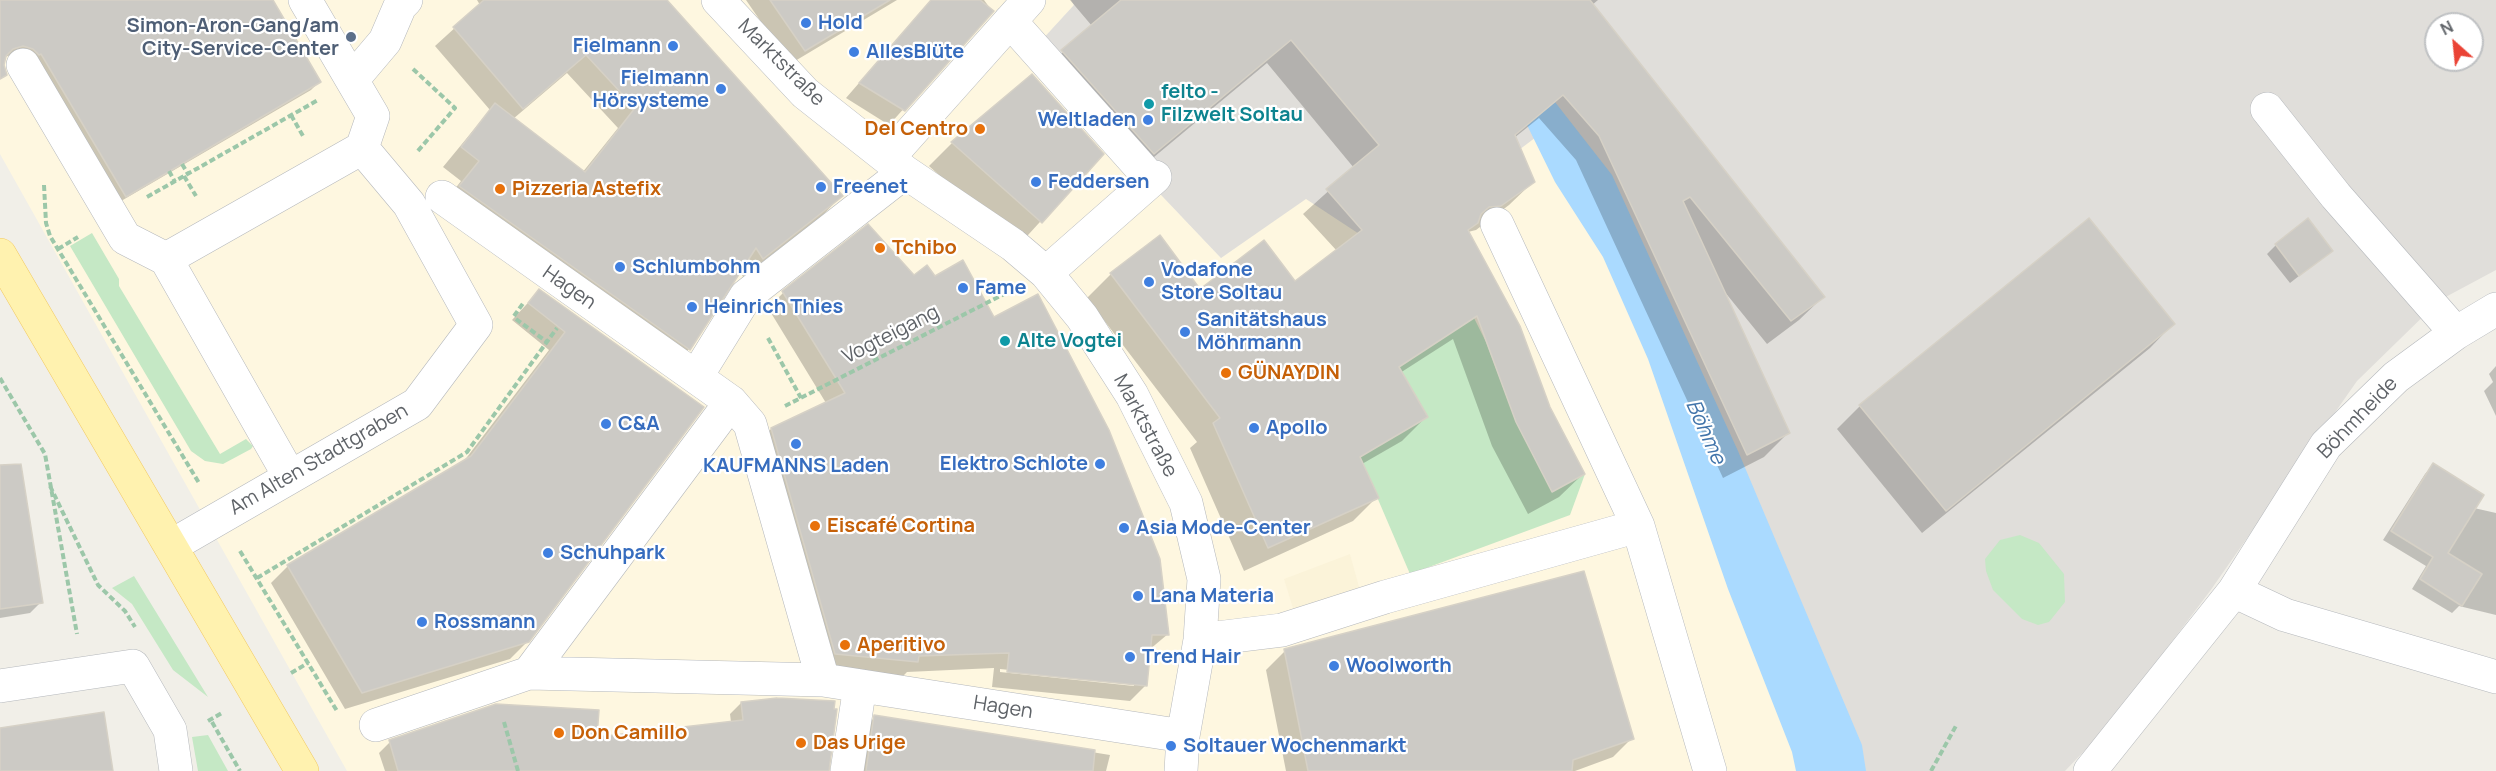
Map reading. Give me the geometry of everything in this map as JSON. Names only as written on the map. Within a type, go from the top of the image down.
[{"type":"main road","points":[[0,255],[302,771]]},
{"type":"street","points":[[166,259],[362,148],[373,116],[305,0]]},
{"type":"street","points":[[352,80],[385,41],[400,6],[406,0]]},
{"type":"street","name":"Marktstraße","points":[[718,0],[805,93],[897,165],[1013,245],[1046,273],[1082,317],[1132,395],[1186,503],[1204,579],[1200,640],[1183,736],[1181,771]]},
{"type":"street","points":[[696,377],[746,296],[897,165],[1020,11],[1153,178],[1046,273]]},
{"type":"street","points":[[23,65],[125,238],[166,259],[290,477]]},
{"type":"street","points":[[2266,109],[2336,196],[2456,333]]},
{"type":"street","name":"Am Alten Stadtgraben","points":[[171,546],[417,404],[476,325],[409,204],[362,148]]},
{"type":"street","name":"Hagen","points":[[442,197],[696,377],[740,413]]},
{"type":"street","points":[[1497,224],[1638,526],[1710,771]]},
{"type":"street","name":"Böhmheide","points":[[2090,771],[2234,591],[2326,445],[2396,376],[2456,333],[2496,309]]},
{"type":"street","points":[[529,673],[740,413]]},
{"type":"street","points":[[740,413],[823,681]]},
{"type":"street","points":[[1200,640],[1282,630],[1385,597],[1638,526]]},
{"type":"street","points":[[2234,591],[2285,615],[2496,677]]},
{"type":"street","points":[[0,686],[134,666],[170,730],[176,771]]},
{"type":"street","name":"Hagen","points":[[376,725],[529,673],[823,681],[1183,736]]},
{"type":"street","points":[[847,771],[860,686]]},
{"type":"path","points":[[113,217],[313,102]]},
{"type":"path","points":[[390,182],[455,108]]},
{"type":"path","points":[[291,115],[309,144]]},
{"type":"path","points":[[182,164],[202,206]]},
{"type":"path","points":[[169,171],[175,182]]},
{"type":"path","points":[[42,178],[47,206],[46,223],[50,236],[308,663]]},
{"type":"path","name":"Vogteigang","points":[[740,413],[801,398],[1046,273]]},
{"type":"path","points":[[746,296],[801,398]]},
{"type":"path","points":[[257,578],[467,452],[580,297]]},
{"type":"path","points":[[513,317],[547,342]]},
{"type":"path","points":[[0,378],[45,454],[78,640]]},
{"type":"path","points":[[50,486],[98,585],[125,610],[136,628]]},
{"type":"path","points":[[493,687],[518,771]]},
{"type":"path","points":[[210,719],[240,771]]},
{"type":"path","points":[[1931,771],[1957,724]]},
{"type":"shaded area","points":[[0,0],[1071,0],[1074,5],[1029,55],[1221,258],[1306,198],[1556,122],[1864,771],[347,771],[0,154]]},
{"type":"shaded area","points":[[1071,0],[2496,0],[2496,270],[2440,300],[2357,381],[2210,591],[2109,725],[2065,771],[1864,771],[1556,122],[1385,251],[1306,199],[1221,258],[1028,55],[1074,5]]},
{"type":"green space","points":[[92,233],[119,279],[119,286],[220,454],[246,439],[253,446],[251,449],[223,464],[205,461],[191,451],[70,246]]},
{"type":"green space","points":[[1471,312],[1486,342],[1516,422],[1552,491],[1585,474],[1570,515],[1410,574],[1356,448],[1394,437],[1427,418],[1398,367]]},
{"type":"green space","points":[[2020,535],[2039,543],[2064,574],[2065,602],[2049,622],[2038,625],[2022,619],[1993,590],[1986,571],[1985,559],[2000,540]]},
{"type":"green space","points":[[134,576],[208,697],[173,670],[132,604],[112,588]]},
{"type":"green space","points":[[208,735],[228,771],[198,771],[192,737]]},
{"type":"sand","points":[[1350,554],[1361,594],[1295,615],[1284,579]]},
{"type":"water","name":"Böhme","points":[[1555,102],[1612,175],[1738,451],[1862,745],[1866,771],[1796,771],[1792,752],[1728,589],[1648,359],[1603,257],[1555,182],[1527,125]]},
{"type":"building","points":[[0,0],[273,0],[321,82],[126,197],[41,54],[23,46],[13,49],[6,56],[4,65],[7,75],[0,79]]},
{"type":"building","points":[[484,0],[667,0],[843,196],[763,259],[756,248],[690,350],[459,186],[479,161],[461,147],[495,103],[585,172],[635,108],[586,55],[523,109],[453,27]]},
{"type":"building","points":[[770,0],[890,0],[805,51]]},
{"type":"building","points":[[931,0],[980,0],[994,11],[905,111],[859,83]]},
{"type":"building","points":[[1121,0],[1590,0],[1825,297],[1791,321],[1690,197],[1683,201],[1790,433],[1747,455],[1599,136],[1563,95],[1515,135],[1535,182],[1501,206],[1489,207],[1481,214],[1478,223],[1468,230],[1520,326],[1550,407],[1585,474],[1552,492],[1516,422],[1477,316],[1399,367],[1428,417],[1360,457],[1379,498],[1268,548],[1213,423],[1220,418],[1110,273],[1160,235],[1200,289],[1264,240],[1295,281],[1362,230],[1326,189],[1379,145],[1291,40],[1154,154],[1061,50]]},
{"type":"building","points":[[1032,74],[1104,154],[1042,223],[951,142]]},
{"type":"building","points":[[2089,218],[2175,324],[1946,511],[1859,405]]},
{"type":"building","points":[[2308,218],[2333,251],[2299,276],[2275,244]]},
{"type":"building","points":[[868,224],[914,275],[927,265],[935,276],[963,260],[994,317],[1038,294],[1109,430],[1160,559],[1169,635],[1152,635],[1147,686],[1007,672],[1009,653],[919,656],[918,662],[835,654],[771,428],[845,393],[782,291]]},
{"type":"building","points":[[539,289],[704,407],[529,642],[362,693],[287,565],[471,456],[565,332],[528,303]]},
{"type":"building","points":[[2433,463],[2484,495],[2448,553],[2482,574],[2462,606],[2420,579],[2433,557],[2391,531]]},
{"type":"building","points":[[21,464],[43,603],[0,609],[0,465]]},
{"type":"building","points":[[1584,571],[1634,739],[1573,760],[1572,771],[1308,771],[1284,649]]},
{"type":"building","points":[[777,698],[835,701],[834,709],[837,709],[829,771],[398,771],[389,740],[496,704],[599,710],[597,737],[743,720],[741,702]]},
{"type":"building","points":[[104,712],[113,771],[0,771],[0,728]]},
{"type":"building","points":[[874,715],[1095,750],[1093,771],[866,771]]},
{"type":"place","name":"Hold","points":[[806,23]]},
{"type":"place","name":"Simon-Aron-Gang/am City-Service-Center","points":[[351,37]]},
{"type":"place","name":"Fielmann","points":[[673,46]]},
{"type":"place","name":"AllesBlüte","points":[[854,52]]},
{"type":"place","name":"Fielmann Hörsysteme","points":[[721,89]]},
{"type":"place","name":"felto - Filzwelt Soltau","points":[[1149,104]]},
{"type":"place","name":"Weltladen","points":[[1148,120]]},
{"type":"place","name":"Del Centro","points":[[980,129]]},
{"type":"place","name":"Feddersen","points":[[1036,182]]},
{"type":"place","name":"Freenet","points":[[821,187]]},
{"type":"place","name":"Pizzeria Astefix","points":[[500,189]]},
{"type":"place","name":"Tchibo","points":[[880,248]]},
{"type":"place","name":"Schlumbohm","points":[[620,267]]},
{"type":"place","name":"Vodafone Store Soltau","points":[[1149,282]]},
{"type":"place","name":"Fame","points":[[963,288]]},
{"type":"place","name":"Heinrich Thies","points":[[692,307]]},
{"type":"place","name":"Sanitätshaus Möhrmann","points":[[1185,332]]},
{"type":"place","name":"Alte Vogtei","points":[[1005,341]]},
{"type":"place","name":"GÜNAYDIN","points":[[1226,373]]},
{"type":"place","name":"C&A","points":[[606,424]]},
{"type":"place","name":"Apollo","points":[[1254,428]]},
{"type":"place","name":"KAUFMANNS Laden","points":[[796,444]]},
{"type":"place","name":"Elektro Schlote","points":[[1100,464]]},
{"type":"place","name":"Eiscafé Cortina","points":[[815,526]]},
{"type":"place","name":"Asia Mode-Center","points":[[1124,528]]},
{"type":"place","name":"Schuhpark","points":[[548,553]]},
{"type":"place","name":"Lana Materia","points":[[1138,596]]},
{"type":"place","name":"Rossmann","points":[[422,622]]},
{"type":"place","name":"Aperitivo","points":[[845,645]]},
{"type":"place","name":"Trend Hair","points":[[1130,657]]},
{"type":"place","name":"Woolworth","points":[[1334,666]]},
{"type":"place","name":"Don Camillo","points":[[559,733]]},
{"type":"place","name":"Das Urige","points":[[801,743]]},
{"type":"place","name":"Soltauer Wochenmarkt","points":[[1171,746]]}]
